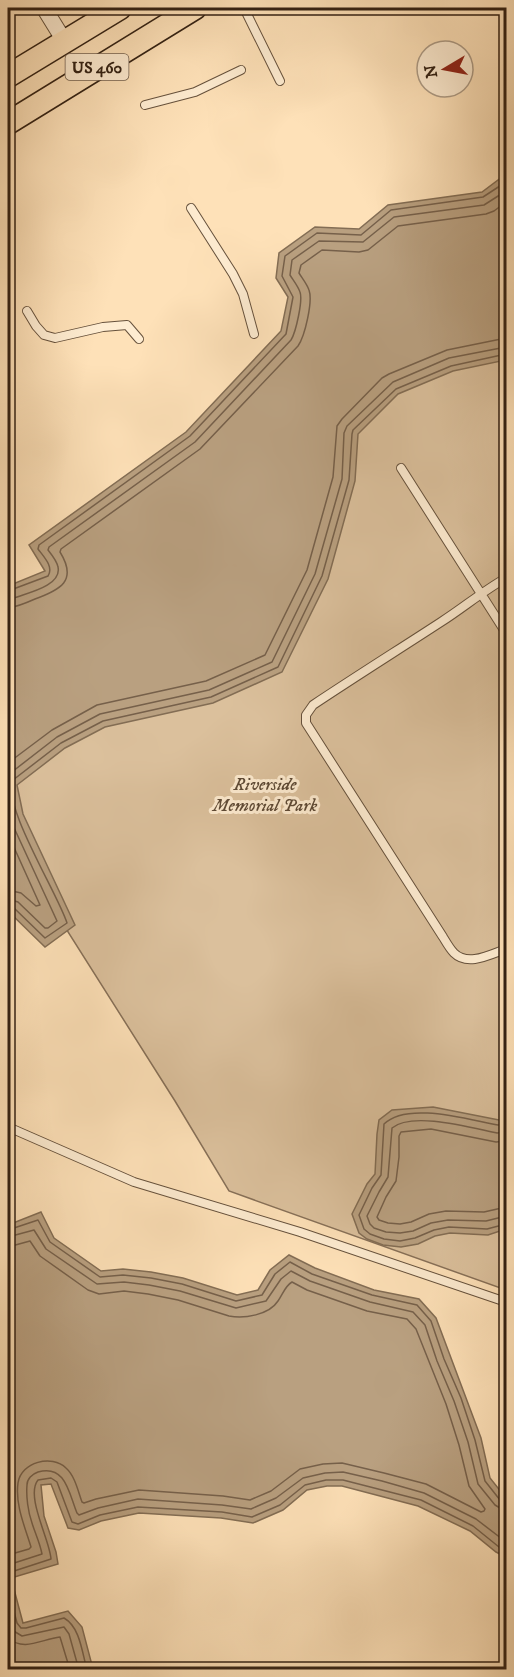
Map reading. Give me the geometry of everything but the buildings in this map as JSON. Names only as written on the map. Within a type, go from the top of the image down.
[{"type":"main road","name":"US 460","points":[[8,76],[120,8]]},
{"type":"main road","name":"US 460","points":[[8,123],[195,8]]},
{"type":"street","points":[[44,8],[65,42]]},
{"type":"lane","points":[[243,8],[280,81]]},
{"type":"lane","points":[[145,105],[195,92],[241,70]]},
{"type":"lane","points":[[191,208],[243,294],[254,334]]},
{"type":"lane","points":[[27,310],[44,335],[55,338],[118,325],[126,326],[139,339]]},
{"type":"lane","points":[[401,468],[507,633]]},
{"type":"lane","points":[[507,578],[480,593],[443,621],[313,705],[306,715],[306,723],[442,937],[456,955],[462,959],[472,960],[507,949]]},
{"type":"lane","points":[[8,1127],[134,1182],[311,1236],[507,1302]]},
{"type":"green space","name":"Riverside Memorial Park","points":[[506,335],[506,1290],[229,1191],[175,1101],[8,837],[8,673],[354,389]]},
{"type":"water","points":[[506,174],[506,360],[453,371],[398,394],[358,434],[355,481],[328,579],[282,672],[213,703],[105,727],[65,748],[17,785],[23,814],[75,925],[45,947],[8,911],[8,586],[45,571],[29,545],[186,432],[281,331],[288,297],[276,278],[279,253],[315,227],[359,229],[388,205],[482,192]]},
{"type":"water","points":[[433,1107],[499,1120],[506,1119],[506,1229],[488,1235],[450,1233],[401,1247],[383,1245],[367,1239],[359,1233],[352,1214],[367,1184],[375,1174],[379,1120],[392,1110]]},
{"type":"water","points":[[41,1212],[54,1238],[101,1271],[123,1269],[151,1272],[183,1278],[237,1295],[258,1290],[270,1270],[289,1255],[315,1268],[374,1290],[419,1299],[436,1318],[481,1438],[490,1478],[506,1498],[506,1557],[496,1552],[470,1531],[418,1506],[342,1486],[307,1490],[283,1510],[253,1523],[221,1518],[139,1513],[101,1521],[79,1530],[68,1528],[51,1484],[41,1485],[44,1516],[58,1564],[11,1578],[23,1623],[68,1611],[82,1627],[93,1669],[8,1669],[8,1225]]}]
